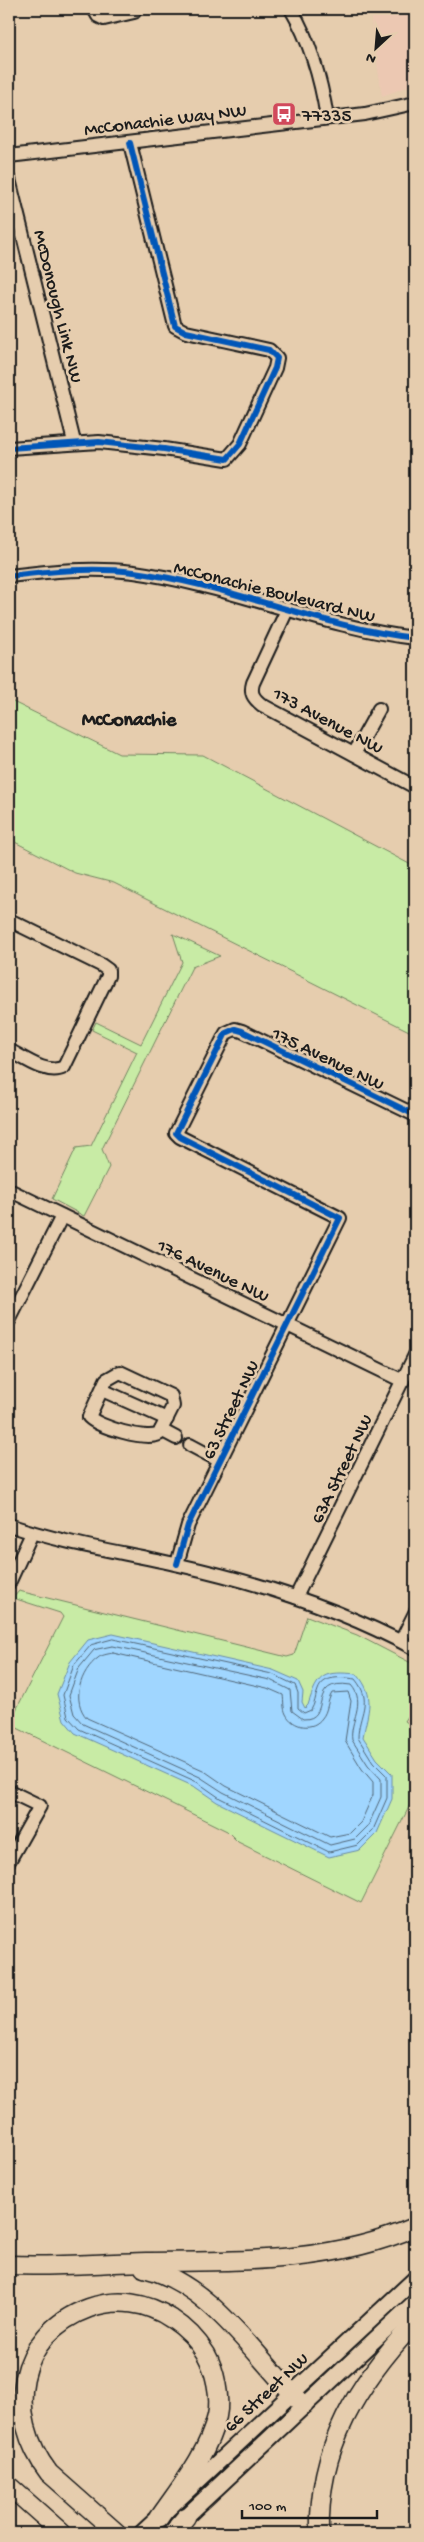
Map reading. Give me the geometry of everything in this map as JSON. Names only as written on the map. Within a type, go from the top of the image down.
[{"type":"highway","points":[[9,2265],[224,2261],[307,2256],[370,2244],[415,2227]]},
{"type":"highway","points":[[106,2263],[153,2270],[182,2282],[208,2303],[298,2400]]},
{"type":"highway","points":[[117,2533],[49,2473],[32,2445],[25,2428],[23,2413],[26,2370],[40,2343],[54,2326],[70,2316],[96,2306],[123,2302],[163,2313],[194,2336],[209,2359],[214,2377],[218,2414],[204,2451],[160,2518]]},
{"type":"highway","points":[[320,2533],[322,2481],[333,2444],[348,2411],[367,2380],[415,2322]]},
{"type":"highway","points":[[9,2486],[62,2533]]},
{"type":"highway","points":[[173,2533],[186,2517]]},
{"type":"main road","name":"66 Street NW","points":[[168,2533],[186,2517],[415,2279]]},
{"type":"main road","name":"66 Street NW","points":[[142,2533],[415,2302]]},
{"type":"street","points":[[94,9],[98,16],[104,19],[134,12]]},
{"type":"street","points":[[293,9],[314,59],[321,82],[327,118]]},
{"type":"street","name":"McConachie Way NW","points":[[9,156],[386,111],[415,103]]},
{"type":"street","points":[[9,448],[74,442],[156,448],[227,459],[240,444],[277,364],[277,358],[269,350],[186,332],[175,326],[130,143]]},
{"type":"street","name":"McDonough Link NW","points":[[9,179],[74,442]]},
{"type":"street","name":"McConachie Boulevard NW","points":[[9,576],[71,570],[133,572],[184,582],[365,630],[415,638]]},
{"type":"street","name":"173 Avenue NW","points":[[287,610],[253,683],[251,691],[253,696],[262,705],[415,787]]},
{"type":"street","points":[[354,754],[379,709]]},
{"type":"street","points":[[9,920],[108,970],[108,976],[64,1067],[58,1071],[48,1070],[9,1050]]},
{"type":"street","name":"175 Avenue NW","points":[[202,1081],[226,1033],[230,1030],[242,1031],[415,1115]]},
{"type":"street","name":"63 Street NW","points":[[177,1564],[188,1525],[340,1218],[180,1137],[176,1133],[202,1081]]},
{"type":"street","name":"176 Avenue NW","points":[[9,1190],[403,1381]]},
{"type":"street","points":[[9,1320],[62,1216]]},
{"type":"street","name":"63A Street NW","points":[[296,1597],[415,1355]]},
{"type":"street","points":[[120,1372],[171,1396],[173,1406],[159,1434],[150,1437],[93,1421],[89,1417],[102,1390],[106,1380],[120,1372]]},
{"type":"street","points":[[102,1390],[164,1425],[176,1438]]},
{"type":"street","points":[[190,1445],[220,1461]]},
{"type":"street","points":[[9,1525],[79,1545],[177,1564],[236,1578],[296,1597],[354,1619],[415,1649]]},
{"type":"street","points":[[9,1582],[32,1533]]},
{"type":"street","points":[[401,1642],[415,1613]]},
{"type":"street","points":[[9,1791],[40,1806],[9,1861]]},
{"type":"shaded area","points":[[377,9],[415,9],[415,84],[382,96],[371,21]]},
{"type":"green space","points":[[9,700],[119,754],[203,755],[415,867],[415,1034],[114,883],[75,873],[9,839]]},
{"type":"green space","points":[[173,934],[220,956],[192,967],[102,1149],[109,1167],[84,1216],[52,1199],[76,1148],[91,1146],[137,1052],[92,1030],[96,1022],[141,1044],[182,962]]},
{"type":"green space","points":[[19,1591],[287,1657],[294,1655],[307,1616],[357,1635],[415,1665],[415,1706],[405,1721],[415,1728],[415,1795],[361,1903],[238,1842],[227,1831],[9,1724],[63,1617],[60,1613],[13,1598]]},
{"type":"water","points":[[113,1634],[273,1670],[298,1681],[303,1692],[302,1702],[305,1708],[315,1686],[324,1676],[337,1673],[357,1674],[363,1682],[369,1697],[363,1737],[377,1759],[392,1774],[392,1799],[377,1833],[360,1850],[329,1857],[217,1802],[195,1787],[75,1733],[64,1720],[57,1694],[70,1662],[88,1640]]},
{"type":"cycle path","points":[[9,448],[99,442],[164,449],[227,459],[240,444],[275,368],[277,358],[269,350],[186,332],[175,326],[130,143]]},
{"type":"cycle path","points":[[9,576],[71,570],[134,572],[205,586],[344,625],[379,633],[415,638]]},
{"type":"cycle path","points":[[177,1564],[188,1525],[340,1218],[180,1137],[176,1133],[226,1033],[235,1029],[242,1031],[415,1115]]},
{"type":"place","name":"77335","points":[[284,114]]},
{"type":"district","name":"McConachie","points":[[129,718]]}]
